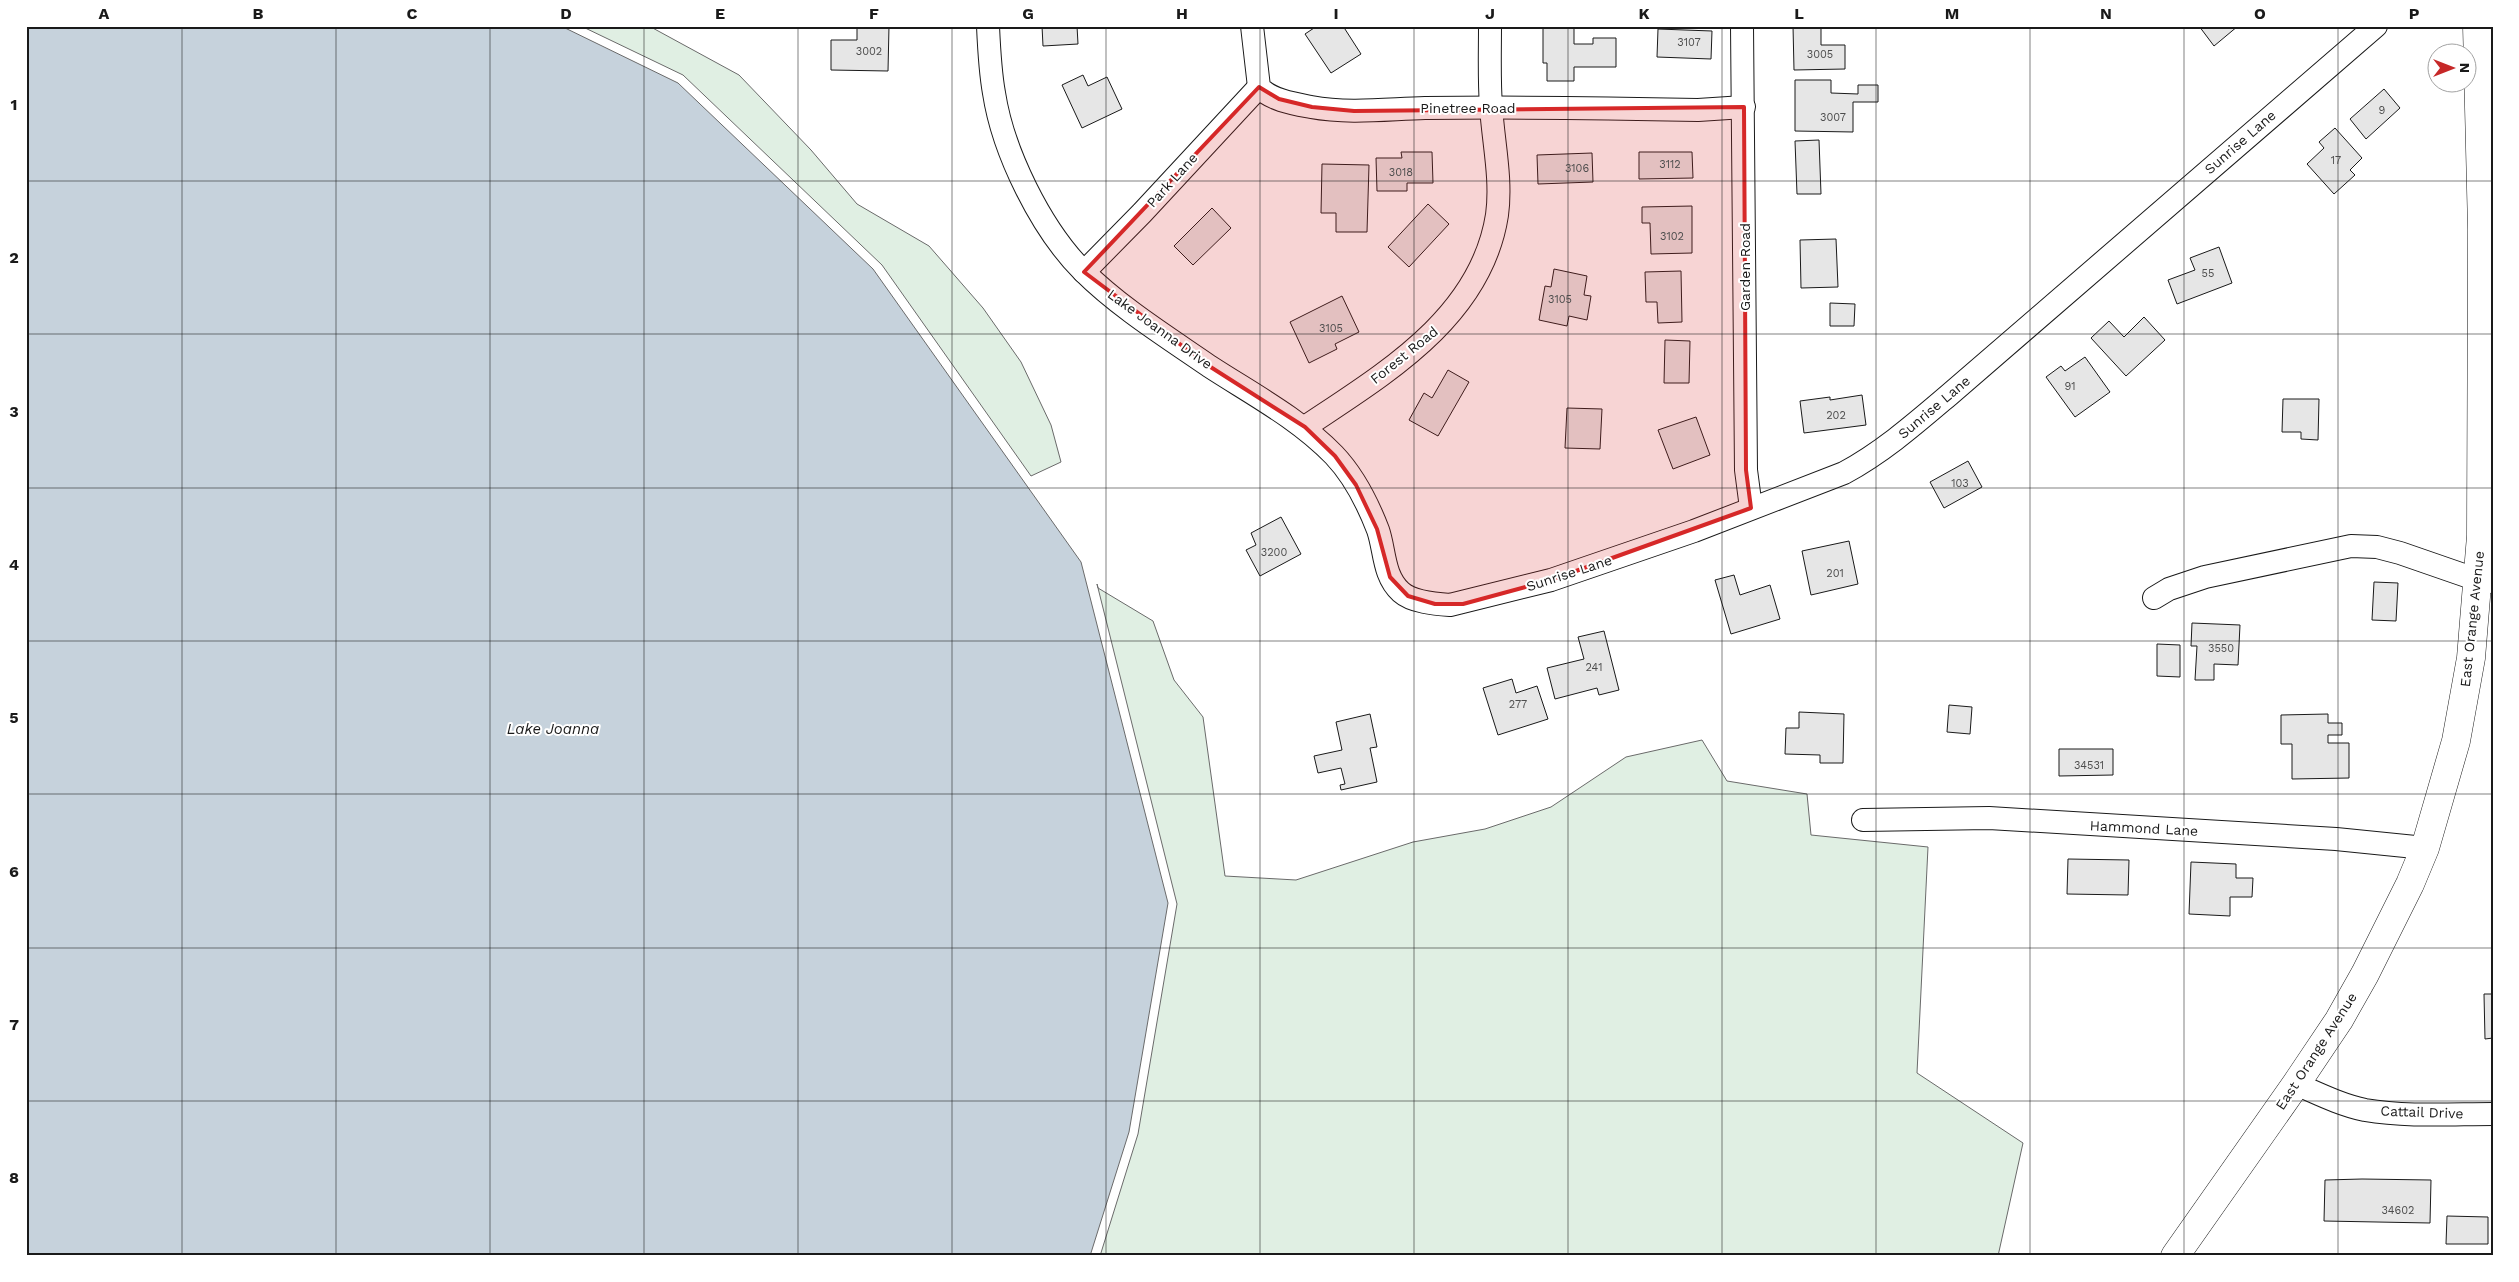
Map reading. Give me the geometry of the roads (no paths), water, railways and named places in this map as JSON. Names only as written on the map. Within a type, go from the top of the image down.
[{"type":"main road","name":"East Orange Avenue","points":[[2175,1256],[2296,1084],[2339,1020],[2365,974],[2425,848],[2456,741],[2485,581],[2481,527],[2482,230],[2476,26]]},
{"type":"street","name":"Lake Joanna Drive","points":[[988,26],[994,94],[1009,145],[1022,178],[1046,224],[1065,252],[1084,272],[1117,300],[1209,366],[1305,427],[1335,456],[1356,486],[1377,529],[1388,571],[1398,588]]},
{"type":"street","points":[[1252,26],[1256,76],[1259,87]]},
{"type":"street","name":"Forest Road","points":[[1305,427],[1410,354],[1436,331],[1458,305],[1476,274],[1490,241],[1497,216],[1498,194],[1491,108],[1490,26]]},
{"type":"street","name":"Garden Road","points":[[1742,26],[1746,470],[1751,508]]},
{"type":"street","name":"Sunrise Lane","points":[[1398,588],[1408,596],[1435,604],[1463,604],[1551,580],[1844,473],[1891,444],[2376,26]]},
{"type":"street","name":"Park Lane","points":[[1084,272],[1142,213],[1259,87]]},
{"type":"street","name":"Pinetree Road","points":[[1259,87],[1263,92],[1279,99],[1312,107],[1354,111],[1491,108],[1698,110],[1744,107]]},
{"type":"street","points":[[2154,598],[2178,586],[2205,577],[2351,546],[2377,547],[2400,553],[2485,581]]},
{"type":"street","name":"Hammond Lane","points":[[1863,820],[1998,819],[2336,839],[2425,848]]},
{"type":"street","name":"Cattail Drive","points":[[2296,1084],[2364,1110],[2395,1114],[2493,1114]]},
{"type":"water","name":"Lake Joanna","points":[[26,26],[561,26],[678,83],[873,269],[1081,562],[1168,903],[1129,1132],[1090,1256],[26,1256]]}]
